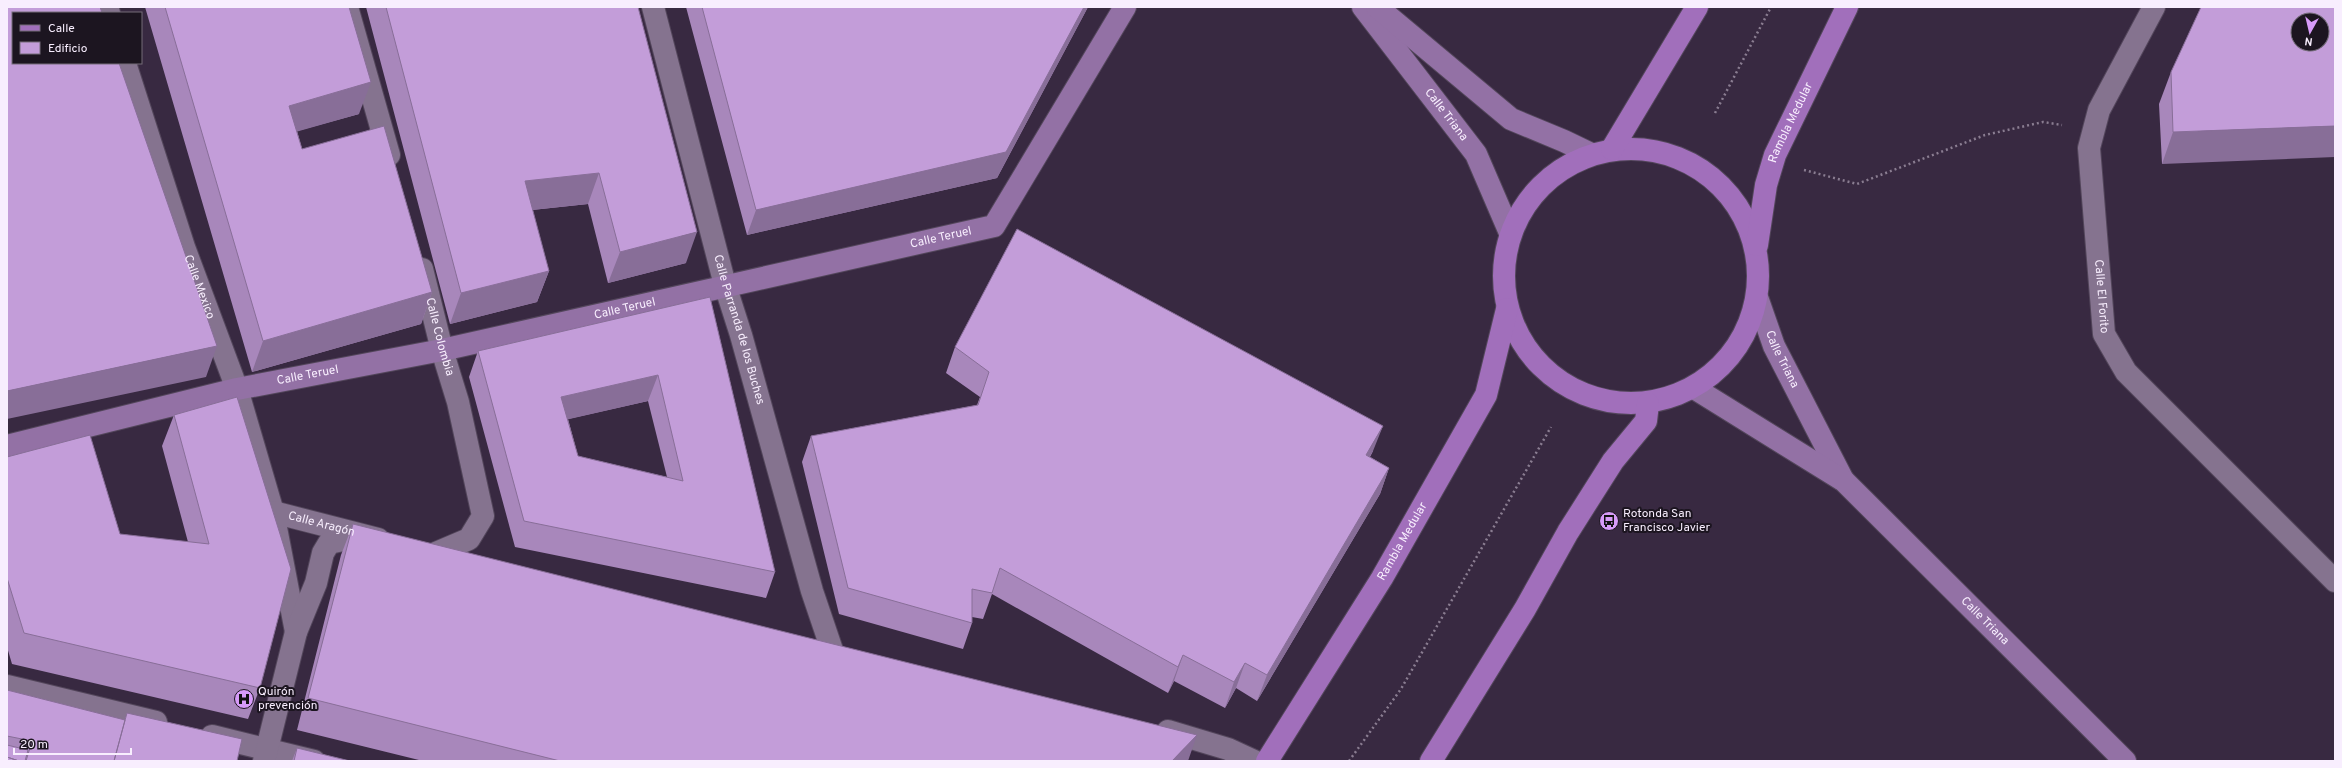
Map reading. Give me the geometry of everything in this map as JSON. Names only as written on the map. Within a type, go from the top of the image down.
[{"type":"main road","points":[[1612,149],[1697,7]]},
{"type":"main road","name":"Rambla Medular","points":[[1756,246],[1766,185],[1776,155],[1847,7]]},
{"type":"main road","points":[[1612,149],[1651,149],[1689,161],[1721,184],[1745,215],[1756,246],[1758,300],[1739,347],[1719,370],[1694,388],[1648,404],[1603,401],[1560,383],[1527,351],[1507,309],[1503,270],[1510,233],[1529,199],[1556,172],[1591,154],[1612,149]]},
{"type":"main road","name":"Rambla Medular","points":[[1267,761],[1382,578],[1486,395],[1507,309]]},
{"type":"main road","points":[[1431,761],[1525,609],[1568,532],[1613,461],[1646,421],[1648,404]]},
{"type":"street","points":[[347,7],[395,175]]},
{"type":"street","name":"Calle Parranda de los Buches","points":[[653,7],[725,285],[741,335],[812,591],[832,650]]},
{"type":"street","name":"Calle Teruel","points":[[7,446],[237,389],[442,350],[725,285],[994,226],[1125,7]]},
{"type":"street","name":"Calle Triana","points":[[1363,7],[1476,154],[1510,233]]},
{"type":"street","points":[[1377,7],[1511,119],[1591,154]]},
{"type":"street","name":"Calle El Forito","points":[[2154,7],[2099,110],[2089,148],[2104,334],[2126,372],[2335,581]]},
{"type":"street","name":"Calle Mexico","points":[[125,64],[184,247],[237,389],[273,512],[296,632]]},
{"type":"street","name":"Calle Colombia","points":[[417,252],[442,350],[458,402],[483,516],[469,539],[436,553]]},
{"type":"street","name":"Calle Triana","points":[[1758,300],[1774,346],[1844,482]]},
{"type":"street","name":"Calle Triana","points":[[1694,388],[1844,482],[2125,761]]},
{"type":"street","name":"Calle Aragón","points":[[273,512],[467,561]]},
{"type":"street","points":[[266,755],[296,632],[316,583],[323,553],[329,543],[365,535]]},
{"type":"street","points":[[809,644],[855,656]]},
{"type":"street","points":[[7,686],[183,728],[266,755],[314,761]]},
{"type":"street","points":[[1147,725],[1228,749],[1254,761]]},
{"type":"path","points":[[1715,113],[1771,7]]},
{"type":"path","points":[[1803,170],[1857,184],[1985,135],[2043,122],[2094,130]]},
{"type":"path","points":[[1348,761],[1401,689],[1551,426]]},
{"type":"building","points":[[7,7],[100,7],[102,12],[12,12],[12,64],[119,64],[217,346],[7,391]]},
{"type":"building","points":[[165,7],[349,7],[371,82],[289,106],[302,149],[384,126],[432,292],[263,341]]},
{"type":"building","points":[[386,7],[638,7],[697,232],[620,252],[599,173],[525,181],[549,271],[461,293]]},
{"type":"building","points":[[702,7],[1084,7],[1006,152],[756,210]]},
{"type":"building","points":[[2201,7],[2335,7],[2335,126],[2173,132],[2171,72]]},
{"type":"building","points":[[1017,229],[1383,426],[1366,455],[1389,468],[1267,675],[1245,663],[1234,682],[1183,655],[1178,667],[1000,568],[992,593],[972,589],[972,623],[848,588],[811,436],[978,405],[989,372],[955,347]]},
{"type":"building","points":[[710,297],[775,572],[524,521],[478,351]],"holes":[[[658,375],[683,481],[578,456],[561,397]]]},
{"type":"building","points":[[237,397],[291,569],[260,688],[24,633],[7,578],[7,457],[90,435],[120,534],[209,544],[174,415]]},
{"type":"building","points":[[353,524],[1197,735],[1172,761],[560,761],[308,698]]},
{"type":"building","points":[[7,690],[125,720],[114,761],[26,761],[32,741],[7,736]]},
{"type":"building","points":[[127,713],[242,739],[237,761],[114,761]]},
{"type":"building","points":[[7,745],[28,750],[25,761],[19,761],[7,757]]},
{"type":"building","points":[[297,748],[350,761],[294,761]]},
{"type":"building","points":[[7,757],[19,761],[7,761]]},
{"type":"place","name":"Rotonda San Francisco Javier","points":[[1609,521]]},
{"type":"place","name":"Quirón prevención","points":[[244,699]]}]
